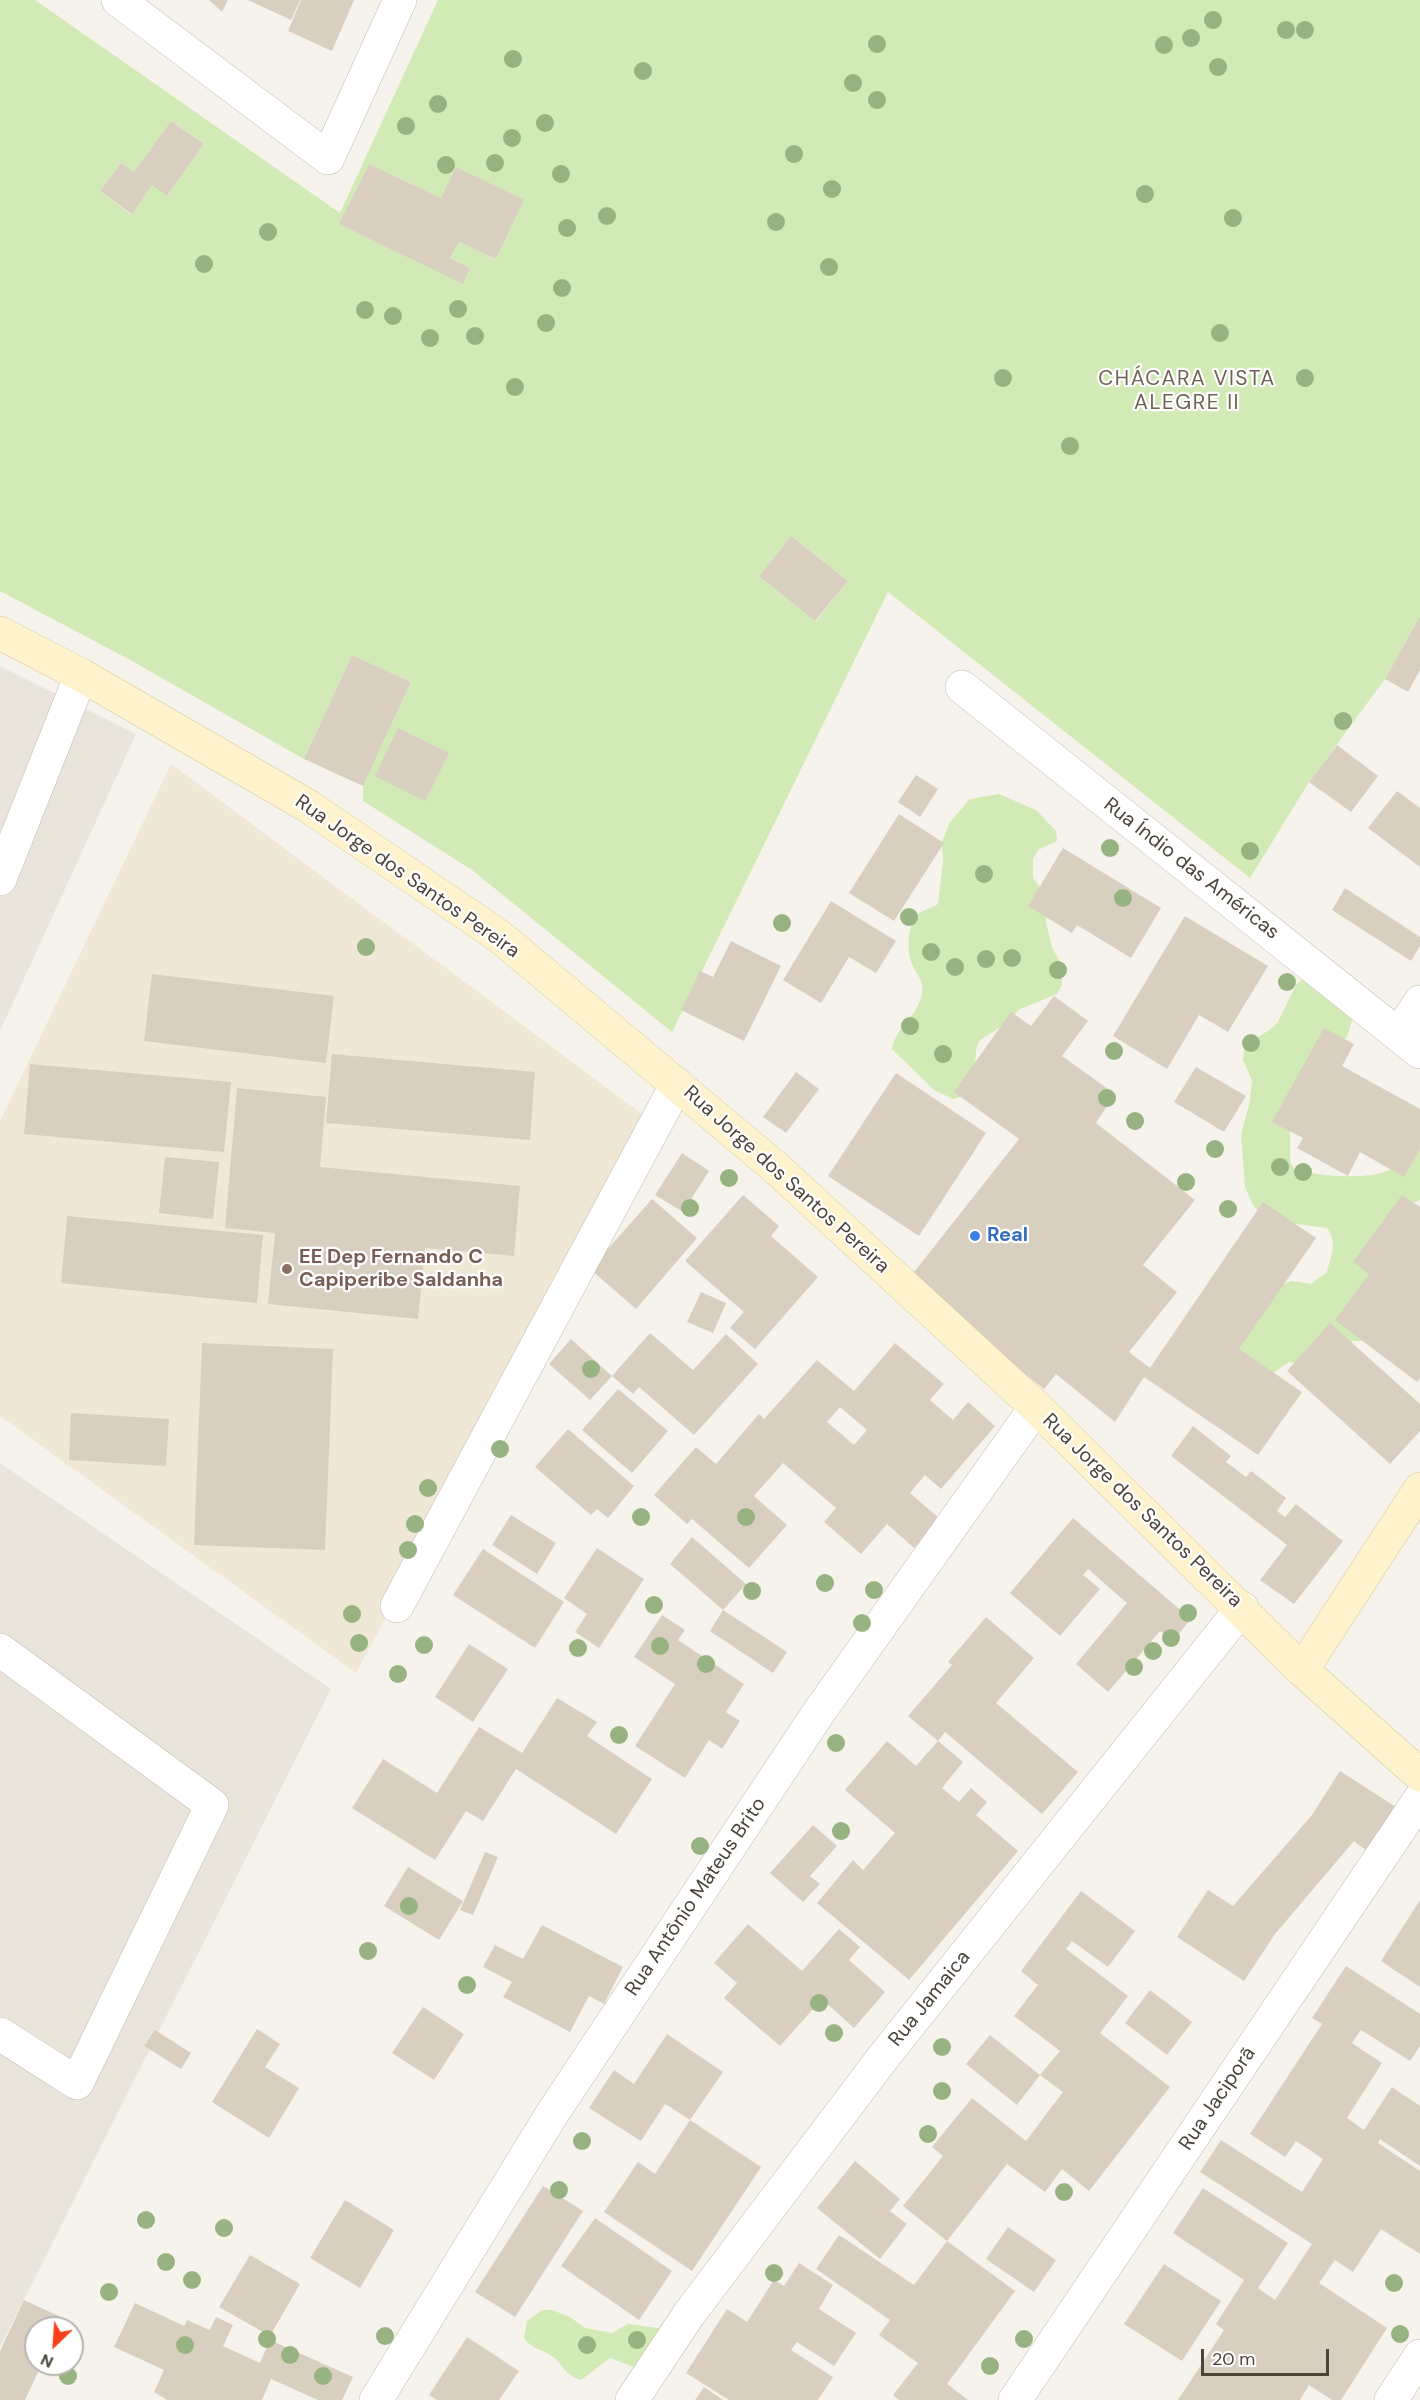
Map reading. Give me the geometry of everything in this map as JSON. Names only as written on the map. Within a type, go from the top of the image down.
[{"type":"street","points":[[118,0],[328,158],[400,0]]},
{"type":"street","name":"Rua Jorge dos Santos Pereira","points":[[0,633],[81,675],[308,806],[499,936],[775,1167],[1036,1407],[1242,1608],[1302,1670],[1420,1775]]},
{"type":"street","points":[[0,879],[81,675]]},
{"type":"street","name":"Rua Índio das Américas","points":[[962,687],[1409,1043]]},
{"type":"street","points":[[1409,1043],[1420,1002]]},
{"type":"street","points":[[397,1606],[677,1084]]},
{"type":"street","name":"Rua Antônio Mateus Brito","points":[[376,2400],[552,2114],[819,1712],[1036,1407]]},
{"type":"street","points":[[1302,1670],[1420,1489]]},
{"type":"street","name":"Rua Jamaica","points":[[632,2400],[689,2314],[878,2065],[1242,1608]]},
{"type":"street","points":[[0,1650],[212,1805],[77,2082],[0,2034]]},
{"type":"street","name":"Rua Jaciporã","points":[[1015,2400],[1420,1799]]},
{"type":"street","points":[[1391,2400],[1420,2356]]},
{"type":"shaded area","points":[[0,666],[136,734],[0,1031]]},
{"type":"shaded area","name":"EE Dep Fernando C Capiperibe Saldanha","points":[[171,764],[653,1122],[356,1673],[0,1416],[0,1121]]},
{"type":"shaded area","points":[[0,1463],[331,1689],[0,2347]]},
{"type":"green space","points":[[0,0],[35,0],[340,213],[438,0],[1420,0],[1420,616],[1385,679],[1309,782],[1250,878],[888,592],[672,1032],[472,870],[363,801],[363,786],[411,682],[352,655],[304,759],[132,661],[0,591]],"holes":[[[171,121],[204,144],[167,196],[152,185],[131,214],[100,191],[121,163],[134,172]],[[369,164],[441,198],[524,200],[496,259],[459,242],[450,258],[470,268],[463,283],[339,224]],[[791,536],[848,581],[816,621],[759,576]]]},
{"type":"green space","points":[[999,794],[1036,810],[1056,831],[1057,841],[1038,850],[1033,859],[1033,878],[1045,893],[1048,902],[1046,922],[1052,948],[1062,965],[1062,985],[1057,994],[1020,1009],[1005,1024],[979,1041],[976,1049],[975,1069],[962,1096],[953,1099],[934,1090],[892,1049],[897,1035],[918,1005],[923,988],[910,958],[910,929],[916,916],[938,904],[943,863],[942,842],[950,822],[970,799]]},
{"type":"green space","points":[[1303,978],[1353,1018],[1347,1037],[1323,1056],[1290,1113],[1290,1161],[1294,1169],[1315,1174],[1343,1176],[1382,1173],[1400,1161],[1420,1132],[1420,1200],[1409,1205],[1363,1341],[1352,1341],[1309,1366],[1289,1362],[1266,1378],[1228,1345],[1280,1285],[1292,1281],[1311,1284],[1327,1272],[1333,1249],[1327,1228],[1266,1220],[1253,1205],[1245,1187],[1241,1134],[1249,1105],[1252,1081],[1243,1060],[1244,1049],[1278,1022],[1296,985]]},
{"type":"green space","points":[[542,2310],[552,2310],[570,2317],[585,2328],[612,2333],[628,2324],[665,2329],[634,2367],[610,2358],[581,2380],[569,2374],[556,2359],[531,2345],[524,2338],[527,2321]]},
{"type":"building","points":[[209,0],[228,0],[222,12]]},
{"type":"building","points":[[248,0],[300,0],[291,20]]},
{"type":"building","points":[[301,0],[354,0],[332,51],[288,31]]},
{"type":"building","points":[[171,121],[204,144],[167,196],[152,185],[132,214],[100,191],[121,163],[134,172]]},
{"type":"building","points":[[369,164],[441,198],[456,167],[524,200],[496,259],[459,242],[450,258],[470,268],[463,284],[339,224]]},
{"type":"building","points":[[791,536],[848,581],[815,621],[759,576]]},
{"type":"building","points":[[1420,616],[1420,670],[1408,692],[1385,679]]},
{"type":"building","points":[[352,655],[411,682],[363,786],[304,759]]},
{"type":"building","points":[[398,728],[449,753],[425,801],[375,776]]},
{"type":"building","points":[[1337,745],[1378,776],[1351,812],[1309,782]]},
{"type":"building","points":[[916,775],[938,789],[920,817],[898,802]]},
{"type":"building","points":[[1397,791],[1420,808],[1420,867],[1368,828]]},
{"type":"building","points":[[899,814],[944,843],[894,921],[849,893]]},
{"type":"building","points":[[1063,848],[1161,908],[1131,958],[1077,925],[1072,933],[1028,906]]},
{"type":"building","points":[[1345,888],[1420,937],[1420,946],[1411,961],[1332,910]]},
{"type":"building","points":[[831,901],[896,941],[876,973],[849,957],[821,1003],[783,980]]},
{"type":"building","points":[[1185,916],[1268,966],[1228,1032],[1199,1015],[1167,1069],[1113,1036]]},
{"type":"building","points":[[731,941],[781,966],[744,1041],[681,1010],[700,971],[713,977]]},
{"type":"building","points":[[152,974],[334,996],[326,1063],[144,1041]]},
{"type":"building","points":[[1054,996],[1088,1021],[1062,1056],[1115,1094],[1096,1123],[1195,1200],[1143,1265],[1177,1292],[1129,1352],[1150,1368],[1263,1202],[1316,1238],[1239,1349],[1302,1392],[1258,1455],[1144,1377],[1115,1422],[1056,1374],[1044,1389],[907,1281],[1019,1139],[954,1092],[1011,1012],[1031,1026]]},
{"type":"building","points":[[1324,1028],[1354,1044],[1342,1066],[1420,1109],[1420,1149],[1404,1177],[1360,1152],[1348,1176],[1297,1148],[1303,1138],[1272,1122]]},
{"type":"building","points":[[332,1054],[535,1072],[530,1140],[326,1123]]},
{"type":"building","points":[[30,1064],[231,1082],[224,1152],[24,1134]]},
{"type":"building","points":[[1196,1067],[1246,1096],[1224,1132],[1174,1102]]},
{"type":"building","points":[[796,1072],[819,1089],[786,1133],[763,1117]]},
{"type":"building","points":[[896,1073],[986,1133],[919,1236],[828,1176]]},
{"type":"building","points":[[237,1088],[326,1097],[320,1167],[520,1186],[514,1256],[425,1248],[418,1319],[268,1304],[275,1233],[225,1228]]},
{"type":"building","points":[[682,1153],[709,1171],[683,1212],[655,1195]]},
{"type":"building","points":[[165,1157],[219,1162],[213,1219],[159,1213]]},
{"type":"building","points":[[743,1195],[779,1226],[771,1236],[818,1277],[755,1349],[730,1328],[744,1312],[685,1261]]},
{"type":"building","points":[[1402,1195],[1420,1207],[1420,1378],[1417,1382],[1335,1320],[1369,1274],[1353,1262]]},
{"type":"building","points":[[652,1199],[697,1238],[636,1309],[590,1269]]},
{"type":"building","points":[[67,1216],[263,1235],[257,1303],[61,1283]]},
{"type":"building","points":[[701,1292],[726,1303],[713,1333],[687,1322]]},
{"type":"building","points":[[1330,1323],[1420,1404],[1420,1431],[1390,1464],[1287,1371]]},
{"type":"building","points":[[650,1333],[693,1370],[726,1334],[758,1364],[694,1435],[639,1387],[633,1394],[612,1376]]},
{"type":"building","points":[[571,1339],[612,1376],[590,1400],[549,1364]]},
{"type":"building","points":[[202,1343],[333,1349],[325,1550],[194,1545]]},
{"type":"building","points":[[895,1343],[944,1384],[930,1400],[953,1420],[968,1402],[995,1426],[941,1489],[925,1475],[910,1493],[940,1519],[914,1548],[887,1524],[861,1554],[824,1522],[836,1508],[783,1463],[754,1496],[787,1525],[749,1568],[692,1519],[687,1524],[654,1495],[696,1447],[716,1464],[759,1414],[764,1419],[817,1360],[854,1391]],"holes":[[[840,1407],[867,1430],[854,1445],[827,1422]]]},
{"type":"building","points":[[618,1389],[668,1431],[632,1473],[582,1430]]},
{"type":"building","points":[[71,1413],[169,1419],[166,1466],[69,1460]]},
{"type":"building","points":[[1193,1426],[1231,1456],[1226,1462],[1246,1477],[1251,1471],[1286,1498],[1277,1511],[1285,1517],[1296,1504],[1343,1541],[1294,1604],[1260,1580],[1287,1545],[1171,1456]]},
{"type":"building","points":[[568,1429],[634,1486],[608,1518],[597,1509],[591,1515],[535,1467]]},
{"type":"building","points":[[511,1515],[556,1543],[537,1574],[492,1545]]},
{"type":"building","points":[[1073,1518],[1191,1619],[1173,1641],[1160,1631],[1108,1692],[1076,1664],[1127,1603],[1088,1569],[1083,1575],[1100,1589],[1060,1636],[1010,1593]]},
{"type":"building","points":[[692,1537],[746,1584],[723,1610],[670,1564]]},
{"type":"building","points":[[597,1548],[644,1579],[599,1648],[575,1632],[587,1614],[564,1598]]},
{"type":"building","points":[[483,1549],[564,1602],[535,1648],[453,1595]]},
{"type":"building","points":[[723,1610],[787,1652],[773,1673],[710,1631]]},
{"type":"building","points":[[662,1615],[685,1630],[678,1640],[744,1684],[726,1712],[740,1721],[722,1749],[709,1740],[685,1778],[635,1746],[675,1684],[634,1657]]},
{"type":"building","points":[[986,1617],[1034,1658],[996,1703],[1078,1772],[1042,1814],[945,1732],[938,1741],[908,1716],[952,1665],[948,1662]]},
{"type":"building","points":[[469,1644],[508,1669],[473,1722],[435,1697]]},
{"type":"building","points":[[557,1698],[597,1722],[587,1736],[652,1779],[616,1834],[516,1769],[483,1821],[466,1811],[435,1860],[352,1808],[383,1759],[437,1793],[479,1727],[522,1753]]},
{"type":"building","points":[[887,1741],[916,1766],[938,1741],[963,1762],[942,1788],[959,1802],[971,1788],[987,1802],[976,1815],[1018,1851],[909,1980],[817,1903],[853,1860],[863,1870],[895,1833],[845,1790]]},
{"type":"building","points":[[1340,1771],[1396,1807],[1367,1851],[1354,1841],[1275,1934],[1244,1981],[1177,1937],[1208,1890],[1233,1906],[1312,1815]]},
{"type":"building","points":[[813,1825],[837,1846],[810,1876],[820,1884],[803,1902],[770,1873]]},
{"type":"building","points":[[485,1852],[498,1857],[473,1915],[460,1910]]},
{"type":"building","points":[[408,1867],[463,1901],[439,1940],[384,1906]]},
{"type":"building","points":[[1081,1891],[1135,1931],[1108,1967],[1072,1941],[1066,1949],[1128,1996],[1100,2033],[1170,2087],[1089,2191],[1062,2169],[1045,2192],[1007,2164],[947,2241],[903,2206],[943,2156],[932,2147],[972,2098],[1026,2141],[1063,2092],[1040,2075],[1060,2051],[1014,2016],[1038,1985],[1021,1971]]},
{"type":"building","points":[[1420,1900],[1420,1987],[1381,1961]]},
{"type":"building","points":[[748,1924],[802,1971],[839,1929],[860,1947],[849,1960],[885,1992],[854,2028],[822,1999],[780,2046],[724,1998],[737,1983],[714,1963]]},
{"type":"building","points":[[542,1925],[623,1967],[604,2004],[589,1996],[570,2032],[503,1997],[512,1982],[483,1967],[495,1945],[523,1959]]},
{"type":"building","points":[[1346,1966],[1420,2014],[1420,2046],[1410,2061],[1361,2030],[1352,2043],[1382,2063],[1347,2118],[1364,2130],[1392,2087],[1420,2106],[1420,2166],[1380,2139],[1378,2143],[1420,2171],[1420,2254],[1381,2229],[1353,2272],[1335,2260],[1319,2283],[1387,2328],[1341,2400],[1332,2400],[1309,2385],[1300,2400],[1178,2400],[1224,2330],[1216,2324],[1244,2280],[1173,2233],[1203,2188],[1288,2243],[1258,2288],[1275,2300],[1312,2244],[1200,2172],[1221,2140],[1302,2192],[1323,2159],[1296,2141],[1285,2157],[1250,2134],[1322,2024],[1312,2018]]},
{"type":"building","points":[[1150,1990],[1192,2022],[1167,2055],[1125,2023]]},
{"type":"building","points":[[423,2007],[464,2034],[434,2080],[392,2053]]},
{"type":"building","points":[[257,2029],[280,2044],[265,2067],[299,2088],[269,2138],[212,2102]]},
{"type":"building","points":[[155,2030],[191,2053],[181,2069],[144,2046]]},
{"type":"building","points":[[667,2034],[723,2072],[690,2120],[665,2104],[641,2141],[589,2108],[614,2070],[634,2084]]},
{"type":"building","points":[[990,2035],[1040,2075],[1017,2105],[966,2064]]},
{"type":"building","points":[[690,2120],[761,2167],[692,2271],[604,2212],[638,2162],[655,2174]]},
{"type":"building","points":[[855,2161],[900,2199],[890,2211],[907,2224],[880,2259],[817,2208]]},
{"type":"building","points":[[543,2186],[583,2211],[515,2317],[475,2292]]},
{"type":"building","points":[[345,2200],[394,2230],[360,2288],[310,2258]]},
{"type":"building","points":[[595,2218],[672,2271],[639,2320],[561,2266]]},
{"type":"building","points":[[1008,2227],[1056,2260],[1034,2292],[986,2259]]},
{"type":"building","points":[[839,2235],[914,2285],[947,2241],[1015,2291],[947,2384],[968,2400],[899,2400],[893,2395],[918,2363],[879,2335],[890,2320],[816,2269]]},
{"type":"building","points":[[250,2255],[300,2284],[270,2336],[219,2307]]},
{"type":"building","points":[[799,2263],[833,2285],[819,2309],[856,2333],[834,2366],[797,2342],[791,2350],[833,2377],[818,2400],[729,2400],[686,2373],[727,2309],[747,2322],[774,2280],[784,2286]]},
{"type":"building","points":[[1164,2264],[1221,2301],[1182,2361],[1124,2324]]},
{"type":"building","points":[[24,2300],[59,2316],[24,2316],[24,2376],[36,2376],[25,2400],[0,2400],[0,2351]]},
{"type":"building","points":[[135,2303],[184,2326],[187,2320],[210,2330],[216,2317],[233,2325],[223,2346],[260,2363],[270,2340],[353,2377],[342,2400],[318,2400],[271,2379],[262,2400],[167,2400],[154,2392],[164,2370],[114,2347]]},
{"type":"building","points":[[467,2337],[519,2371],[499,2400],[437,2400],[429,2395]]},
{"type":"building","points":[[704,2387],[723,2400],[695,2400]]},
{"type":"place","name":"Real","points":[[975,1236]]},
{"type":"place","name":"EE Dep Fernando C Capiperibe Saldanha","points":[[287,1269]]},
{"type":"district","name":"CHÁCARA VISTA ALEGRE II","points":[[1187,391]]}]
